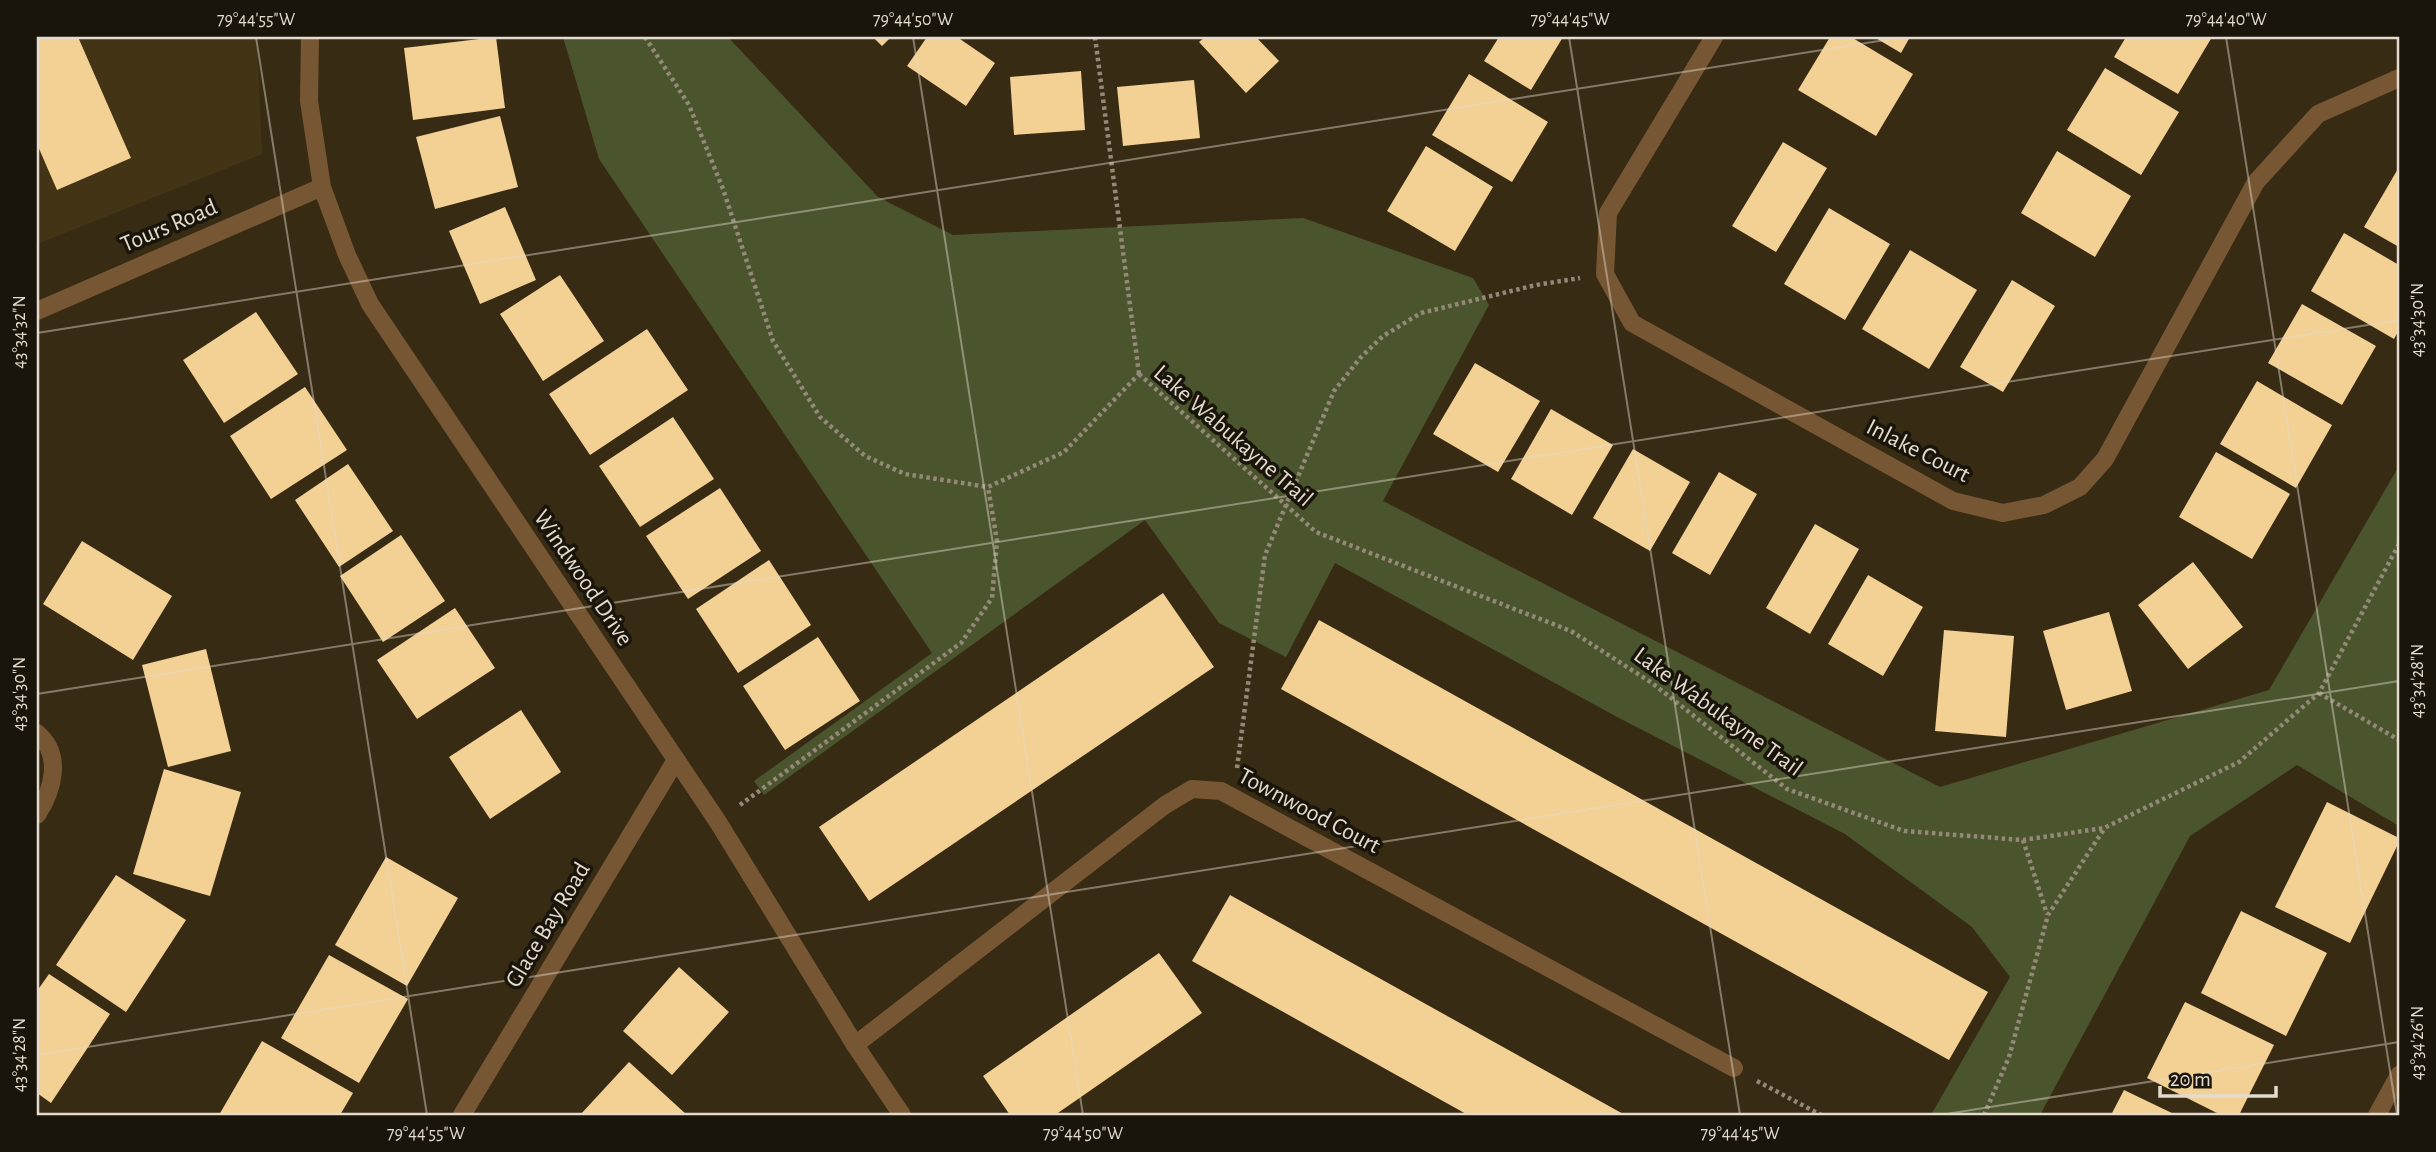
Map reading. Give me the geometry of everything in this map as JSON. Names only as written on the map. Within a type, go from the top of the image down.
[{"type":"street","name":"Windwood Drive","points":[[310,37],[309,101],[322,187],[347,255],[370,304],[718,822],[855,1045],[902,1115]]},
{"type":"street","points":[[1605,275],[1608,214],[1714,37]]},
{"type":"street","name":"Inlake Court","points":[[1605,275],[1632,323],[1953,501],[2003,513],[2044,505],[2080,487],[2105,459],[2256,182],[2318,114],[2399,78]]},
{"type":"street","name":"Tours Road","points":[[37,311],[322,187]]},
{"type":"street","points":[[37,733],[46,741],[54,768],[48,797],[37,815]]},
{"type":"street","name":"Glace Bay Road","points":[[462,1115],[676,760]]},
{"type":"street","name":"Townwood Court","points":[[855,1045],[1165,805],[1192,789],[1221,791],[1734,1068]]},
{"type":"street","points":[[2377,1115],[2399,1075]]},
{"type":"path","points":[[645,37],[689,105],[723,189],[772,341],[820,417],[865,456],[905,474],[988,487],[997,541],[992,598],[961,643],[718,822]]},
{"type":"path","points":[[1095,37],[1139,374]]},
{"type":"path","points":[[1234,798],[1265,555],[1334,391],[1361,357],[1383,336],[1421,313],[1536,285],[1605,275]]},
{"type":"path","name":"Lake Wabukayne Trail","points":[[988,487],[1065,452],[1139,374],[1315,532],[1572,631],[1652,683],[1787,789],[1904,831],[2024,840],[2104,828],[2239,762],[2319,693],[2399,544]]},
{"type":"path","points":[[2319,693],[2399,740]]},
{"type":"path","points":[[1984,1115],[2009,1057],[2048,915],[2104,828]]},
{"type":"path","points":[[2024,840],[2048,915]]},
{"type":"path","points":[[1734,1068],[1821,1115]]},
{"type":"shaded area","points":[[37,37],[257,37],[262,154],[40,243],[37,237]]},
{"type":"green space","points":[[563,37],[728,37],[878,197],[953,235],[1303,218],[1473,278],[1489,305],[1383,501],[1940,787],[2269,690],[2399,466],[2399,826],[2297,765],[2190,836],[2040,1115],[1931,1115],[2010,977],[1972,927],[1845,834],[1619,718],[1335,563],[1286,657],[1219,623],[1145,520],[764,795],[754,781],[932,653],[599,159]]},
{"type":"building","points":[[37,37],[78,37],[131,158],[57,190],[37,144]]},
{"type":"building","points":[[496,37],[505,108],[413,120],[404,48]]},
{"type":"building","points":[[873,37],[891,37],[882,46]]},
{"type":"building","points":[[927,37],[957,37],[995,63],[966,106],[907,66]]},
{"type":"building","points":[[1205,37],[1256,37],[1279,61],[1246,93],[1199,42]]},
{"type":"building","points":[[1499,37],[1563,37],[1531,90],[1484,61]]},
{"type":"building","points":[[1830,37],[1851,37],[1913,74],[1876,136],[1798,90]]},
{"type":"building","points":[[1874,37],[1910,37],[1901,53]]},
{"type":"building","points":[[2126,37],[2212,37],[2178,94],[2114,57]]},
{"type":"building","points":[[2105,68],[2179,112],[2141,175],[2067,130]]},
{"type":"building","points":[[1081,71],[1085,130],[1014,135],[1010,77]]},
{"type":"building","points":[[1469,74],[1548,122],[1512,182],[1432,135]]},
{"type":"building","points":[[1194,80],[1200,138],[1123,146],[1117,87]]},
{"type":"building","points":[[500,116],[518,187],[435,209],[416,137]]},
{"type":"building","points":[[1783,142],[1827,168],[1776,252],[1732,226]]},
{"type":"building","points":[[1426,146],[1493,187],[1455,251],[1387,211]]},
{"type":"building","points":[[2057,151],[2131,196],[2095,257],[2021,213]]},
{"type":"building","points":[[2399,167],[2399,247],[2364,227]]},
{"type":"building","points":[[505,207],[536,280],[480,304],[449,231]]},
{"type":"building","points":[[1829,208],[1890,244],[1845,320],[1784,284]]},
{"type":"building","points":[[2344,233],[2399,265],[2399,330],[2394,339],[2311,291]]},
{"type":"building","points":[[1910,250],[1977,290],[1929,369],[1862,329]]},
{"type":"building","points":[[560,275],[604,341],[543,381],[500,314]]},
{"type":"building","points":[[2012,280],[2055,306],[2003,392],[1960,367]]},
{"type":"building","points":[[2302,304],[2376,346],[2342,405],[2268,363]]},
{"type":"building","points":[[256,312],[298,374],[224,423],[183,360]]},
{"type":"building","points":[[647,329],[688,390],[590,455],[549,394]]},
{"type":"building","points":[[1475,363],[1540,401],[1498,472],[1433,434]]},
{"type":"building","points":[[2257,381],[2332,425],[2296,488],[2220,444]]},
{"type":"building","points":[[305,387],[347,450],[271,499],[230,436]]},
{"type":"building","points":[[1551,409],[1613,445],[1572,515],[1511,479]]},
{"type":"building","points":[[673,417],[714,479],[640,527],[599,466]]},
{"type":"building","points":[[1633,449],[1690,482],[1650,551],[1593,518]]},
{"type":"building","points":[[2216,452],[2290,494],[2252,559],[2179,517]]},
{"type":"building","points":[[348,464],[393,531],[339,567],[295,500]]},
{"type":"building","points":[[1719,472],[1757,494],[1710,575],[1672,553]]},
{"type":"building","points":[[720,488],[761,551],[688,599],[646,536]]},
{"type":"building","points":[[1815,524],[1859,549],[1810,634],[1766,608]]},
{"type":"building","points":[[401,535],[445,601],[383,642],[340,576]]},
{"type":"building","points":[[82,541],[172,596],[133,660],[43,604]]},
{"type":"building","points":[[769,560],[811,625],[738,673],[696,609]]},
{"type":"building","points":[[2193,562],[2243,627],[2188,669],[2138,605]]},
{"type":"building","points":[[1868,575],[1923,607],[1883,676],[1828,644]]},
{"type":"building","points":[[1163,593],[1214,667],[869,901],[819,827]]},
{"type":"building","points":[[455,608],[495,668],[417,719],[377,660]]},
{"type":"building","points":[[2109,612],[2132,691],[2066,710],[2043,631]]},
{"type":"building","points":[[1319,620],[1988,992],[1949,1060],[1281,689]]},
{"type":"building","points":[[1944,630],[2014,636],[2006,737],[1935,731]]},
{"type":"building","points":[[818,637],[860,701],[785,750],[743,686]]},
{"type":"building","points":[[206,649],[231,751],[168,767],[142,665]]},
{"type":"building","points":[[521,710],[561,772],[490,819],[449,757]]},
{"type":"building","points":[[164,769],[241,792],[210,896],[133,874]]},
{"type":"building","points":[[2327,802],[2399,838],[2350,943],[2275,907]]},
{"type":"building","points":[[386,857],[458,898],[407,986],[335,945]]},
{"type":"building","points":[[116,875],[186,920],[126,1012],[56,965]]},
{"type":"building","points":[[1230,895],[1625,1115],[1468,1115],[1192,961]]},
{"type":"building","points":[[2241,911],[2327,953],[2286,1036],[2201,993]]},
{"type":"building","points":[[1159,953],[1202,1013],[1055,1115],[1010,1115],[983,1076]]},
{"type":"building","points":[[329,955],[408,999],[359,1083],[281,1038]]},
{"type":"building","points":[[679,967],[729,1012],[672,1075],[623,1031]]},
{"type":"building","points":[[49,974],[110,1014],[51,1103],[37,1093],[37,991]]},
{"type":"building","points":[[2185,1002],[2274,1045],[2239,1115],[2221,1115],[2147,1078]]},
{"type":"building","points":[[262,1041],[353,1093],[340,1115],[219,1115]]},
{"type":"building","points":[[629,1062],[687,1115],[580,1115]]},
{"type":"building","points":[[2124,1090],[2176,1115],[2111,1115]]}]
